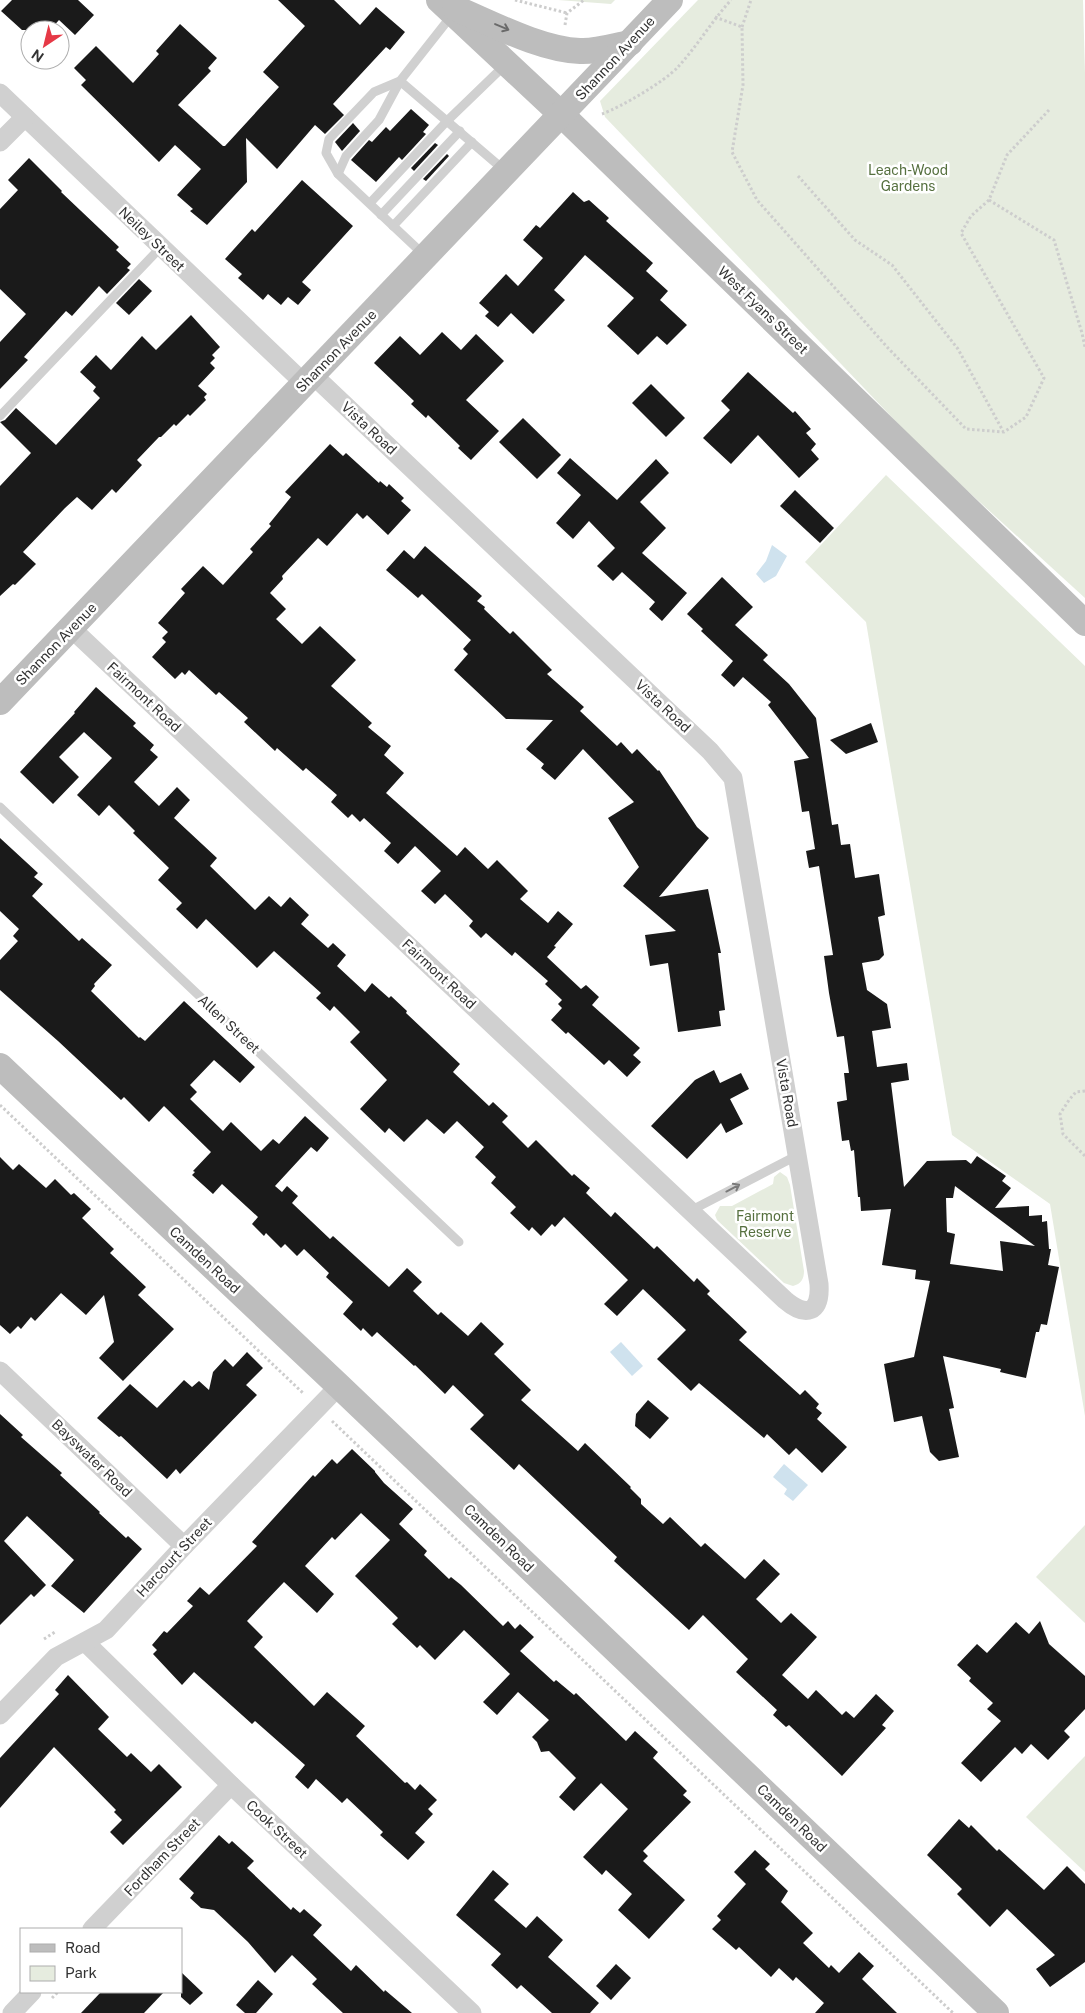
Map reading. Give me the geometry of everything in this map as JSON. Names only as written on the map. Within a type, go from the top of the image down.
[{"type":"street","name":"Shannon Avenue","points":[[0,702],[670,0]]},
{"type":"street","points":[[444,5],[561,50],[582,51],[630,43]]},
{"type":"street","name":"West Fyans Street","points":[[444,5],[562,115],[1085,623]]},
{"type":"street","name":"Neiley Street","points":[[0,93],[161,247],[309,379]]},
{"type":"street","points":[[0,142],[24,117]]},
{"type":"street","name":"Vista Road","points":[[309,379],[710,750],[733,778],[819,1284],[818,1299],[812,1310]]},
{"type":"street","name":"Fairmont Road","points":[[71,628],[790,1304],[803,1311],[812,1310]]},
{"type":"street","name":"Camden Road","points":[[0,1066],[340,1386],[996,2013]]},
{"type":"street","name":"Bayswater Road","points":[[0,1370],[184,1546]]},
{"type":"street","name":"Harcourt Street","points":[[0,1715],[56,1657],[106,1630],[184,1546],[340,1386]]},
{"type":"street","name":"Cook Street","points":[[85,1642],[231,1785],[472,2013]]},
{"type":"street","name":"Fordham Street","points":[[93,1928],[231,1785]]},
{"type":"street","points":[[12,2013],[31,1993]]},
{"type":"lane","points":[[338,174],[346,156],[379,120],[444,5]]},
{"type":"lane","points":[[370,203],[447,120],[506,63]]},
{"type":"lane","points":[[400,81],[507,172]]},
{"type":"lane","points":[[400,81],[374,92],[329,139],[326,153],[338,174],[426,257]]},
{"type":"lane","points":[[381,214],[460,131]]},
{"type":"lane","points":[[393,226],[472,142]]},
{"type":"lane","points":[[0,416],[161,247]]},
{"type":"lane","name":"Allen Street","points":[[0,807],[459,1242]]},
{"type":"lane","points":[[690,1211],[798,1154]]},
{"type":"path","points":[[514,0],[567,13]]},
{"type":"path","points":[[564,29],[567,13],[584,0]]},
{"type":"path","points":[[602,114],[635,97],[677,68],[715,17],[731,0]]},
{"type":"path","points":[[751,0],[742,27],[743,85],[732,152],[757,200],[888,348],[966,429],[1004,432],[1026,417],[1044,378],[961,233],[971,216],[989,200],[1007,155],[1049,110]]},
{"type":"path","points":[[715,17],[742,27]]},
{"type":"path","points":[[798,176],[855,240],[892,265],[958,349],[1004,432]]},
{"type":"path","points":[[989,200],[1054,240],[1085,346]]},
{"type":"path","points":[[1085,1091],[1076,1092],[1068,1100],[1060,1114],[1063,1134],[1085,1156]]},
{"type":"path","points":[[0,1105],[953,2013]]},
{"type":"path","points":[[41,1642],[47,1635],[64,1628]]},
{"type":"green space","points":[[558,0],[615,0],[611,4]]},
{"type":"green space","name":"Leach-Wood Gardens","points":[[698,0],[1083,0],[1085,74],[1085,598],[927,454],[605,117],[600,101]]},
{"type":"green space","points":[[886,475],[1085,666],[1085,1416],[1050,1204],[952,1135],[866,622],[805,562]]},
{"type":"green space","name":"Fairmont Reserve","points":[[780,1172],[787,1177],[790,1185],[804,1271],[801,1281],[793,1286],[784,1283],[717,1220],[715,1215],[720,1206],[732,1206],[773,1184],[774,1177]]},
{"type":"green space","points":[[1085,1525],[1085,1623],[1036,1577]]},
{"type":"green space","points":[[1085,1756],[1085,1872],[1026,1817]]},
{"type":"water","points":[[772,545],[787,556],[776,576],[764,583],[756,574],[766,561]]},
{"type":"water","points":[[621,1342],[643,1366],[632,1376],[610,1352]]},
{"type":"water","points":[[784,1464],[808,1485],[793,1501],[784,1494],[787,1489],[773,1477]]},
{"type":"building","points":[[12,0],[78,0],[94,15],[75,35],[70,30],[70,20],[20,20],[20,28],[1,11]]},
{"type":"building","points":[[278,0],[334,0],[360,25],[376,7],[405,32],[390,50],[386,47],[333,104],[344,115],[325,134],[315,125],[277,169],[246,138],[247,182],[207,225],[190,211],[193,209],[177,195],[201,169],[175,145],[159,162],[81,85],[86,80],[74,68],[96,46],[133,83],[159,54],[156,51],[180,24],[217,58],[208,68],[211,71],[178,105],[225,146],[279,87],[263,72],[305,26]]},
{"type":"building","points":[[411,109],[429,125],[423,132],[426,134],[402,160],[399,157],[376,182],[351,160],[369,140],[372,142],[386,127],[390,131]]},
{"type":"building","points":[[353,123],[360,131],[342,151],[335,142]]},
{"type":"building","points":[[435,143],[438,145],[414,171],[411,168]]},
{"type":"building","points":[[447,154],[449,156],[426,181],[423,179]]},
{"type":"building","points":[[29,158],[61,192],[119,247],[116,250],[131,264],[127,268],[130,270],[107,294],[99,286],[72,316],[66,311],[24,357],[28,360],[0,389],[0,342],[26,314],[0,289],[0,209],[18,190],[8,180]]},
{"type":"building","points":[[302,180],[353,226],[302,282],[311,290],[298,305],[288,297],[281,305],[268,294],[263,300],[238,278],[242,274],[225,259],[252,229],[255,232]]},
{"type":"building","points":[[573,192],[584,202],[589,200],[609,218],[606,221],[653,263],[646,271],[668,291],[660,300],[687,325],[667,345],[657,336],[638,355],[607,326],[634,298],[585,255],[554,290],[565,300],[533,334],[511,313],[498,327],[485,316],[489,312],[479,303],[506,274],[518,286],[543,258],[523,240],[536,225],[540,228]]},
{"type":"building","points":[[139,279],[152,291],[129,315],[116,303]]},
{"type":"building","points":[[191,315],[220,347],[212,355],[215,358],[210,363],[215,368],[198,386],[207,394],[204,397],[206,400],[190,416],[188,414],[176,426],[174,424],[159,437],[137,460],[142,465],[116,493],[112,489],[92,510],[77,497],[65,508],[23,552],[36,564],[15,585],[13,584],[0,596],[0,486],[31,453],[0,422],[5,420],[16,408],[56,445],[100,398],[93,391],[96,387],[80,372],[96,355],[111,370],[142,336],[156,350]]},
{"type":"building","points":[[442,332],[461,350],[476,334],[504,361],[466,400],[499,431],[471,460],[458,448],[460,446],[428,415],[426,418],[411,404],[414,401],[374,363],[400,336],[420,355]]},
{"type":"building","points":[[748,372],[793,413],[795,411],[811,429],[806,433],[816,444],[811,450],[819,459],[799,478],[758,435],[731,464],[703,438],[730,410],[721,401]]},
{"type":"building","points":[[651,384],[685,418],[666,437],[632,403]]},
{"type":"building","points":[[523,418],[561,455],[537,479],[499,442]]},
{"type":"building","points":[[330,444],[343,456],[346,453],[379,483],[380,481],[387,487],[389,484],[404,498],[401,501],[411,510],[388,535],[367,515],[363,519],[357,513],[327,546],[318,538],[282,576],[283,579],[270,593],[286,609],[276,619],[302,644],[320,626],[356,660],[331,686],[372,723],[368,727],[391,746],[384,755],[404,773],[386,793],[457,856],[465,847],[488,869],[497,860],[528,891],[520,899],[548,923],[558,911],[573,924],[547,957],[581,989],[586,985],[599,997],[592,1005],[640,1048],[633,1055],[641,1062],[627,1077],[609,1060],[604,1065],[568,1032],[566,1034],[551,1020],[562,1008],[558,1004],[562,1000],[545,984],[548,981],[515,952],[512,956],[486,933],[481,938],[469,926],[473,921],[445,894],[435,904],[421,891],[441,871],[415,846],[398,864],[384,851],[391,843],[364,818],[360,822],[352,814],[348,818],[331,802],[337,795],[306,768],[303,771],[277,748],[275,751],[244,722],[248,718],[219,692],[216,695],[189,670],[185,675],[182,672],[175,679],[152,657],[166,642],[162,638],[168,632],[158,623],[185,593],[181,589],[203,566],[223,585],[253,552],[250,549],[271,526],[269,524],[291,497],[285,492]]},
{"type":"building","points":[[570,458],[617,500],[656,459],[669,473],[640,502],[666,528],[642,553],[687,593],[662,621],[649,609],[655,602],[622,572],[613,581],[597,566],[615,548],[589,521],[573,539],[556,523],[581,495],[557,473]]},
{"type":"building","points":[[795,490],[834,528],[820,543],[780,506]]},
{"type":"building","points":[[425,546],[482,596],[477,601],[485,607],[484,609],[510,634],[513,631],[552,670],[547,674],[584,707],[580,711],[617,746],[621,742],[632,754],[637,749],[659,770],[697,827],[709,838],[659,897],[708,889],[721,953],[718,953],[725,1010],[719,1011],[721,1026],[678,1032],[668,963],[650,966],[645,935],[676,931],[623,886],[639,867],[608,818],[634,802],[583,749],[555,780],[541,768],[544,764],[526,749],[553,720],[506,719],[454,670],[468,654],[463,649],[471,640],[422,594],[418,598],[386,570],[404,550],[414,559]]},
{"type":"building","points":[[722,577],[753,607],[735,625],[768,655],[763,660],[789,684],[816,718],[832,825],[838,824],[841,845],[850,844],[855,878],[879,874],[885,915],[878,917],[884,955],[879,960],[862,963],[867,990],[887,1004],[891,1028],[872,1031],[877,1067],[907,1063],[909,1080],[891,1083],[904,1187],[927,1161],[966,1160],[971,1164],[977,1156],[1006,1176],[1002,1181],[1011,1188],[995,1208],[1029,1206],[1029,1216],[1042,1215],[1042,1222],[1047,1221],[1049,1249],[1051,1249],[1048,1265],[1059,1267],[1047,1325],[1041,1324],[1039,1332],[1036,1332],[1026,1378],[1000,1372],[1001,1369],[943,1356],[954,1408],[949,1409],[959,1457],[939,1461],[930,1452],[922,1416],[894,1422],[884,1364],[914,1357],[930,1281],[915,1279],[916,1270],[882,1265],[891,1209],[861,1211],[854,1150],[851,1151],[849,1140],[842,1141],[837,1102],[847,1100],[844,1073],[849,1073],[844,1036],[837,1037],[829,993],[824,956],[833,955],[819,866],[809,868],[806,851],[815,849],[809,811],[802,812],[794,761],[809,758],[768,705],[771,702],[743,677],[734,687],[721,675],[733,661],[701,631],[703,629],[687,614]],"holes":[[[955,1186],[1035,1246],[1000,1241],[1003,1271],[950,1264],[955,1234],[947,1232],[946,1198],[953,1198]]]},
{"type":"building","points":[[96,687],[136,723],[133,726],[154,745],[150,750],[158,757],[134,782],[159,806],[177,787],[190,800],[174,818],[217,858],[210,866],[255,910],[269,896],[281,907],[290,897],[309,915],[301,924],[328,948],[333,943],[346,955],[337,966],[365,992],[372,983],[389,998],[391,996],[407,1011],[406,1013],[460,1064],[453,1072],[489,1106],[493,1102],[508,1116],[502,1122],[528,1148],[536,1140],[572,1176],[574,1174],[590,1188],[586,1193],[611,1217],[615,1212],[654,1249],[657,1246],[694,1282],[697,1278],[710,1291],[707,1294],[747,1332],[739,1340],[800,1395],[805,1390],[819,1404],[816,1408],[822,1413],[817,1419],[847,1447],[822,1473],[796,1448],[789,1455],[767,1434],[764,1438],[699,1383],[691,1391],[657,1359],[686,1330],[643,1289],[617,1316],[604,1304],[628,1280],[564,1217],[555,1227],[552,1224],[541,1236],[532,1227],[529,1231],[510,1213],[516,1207],[491,1183],[496,1177],[475,1157],[484,1147],[457,1121],[444,1134],[427,1119],[404,1142],[389,1128],[385,1133],[360,1109],[387,1080],[350,1042],[360,1032],[334,1006],[330,1011],[316,998],[321,993],[274,951],[257,968],[206,919],[197,929],[176,909],[182,903],[158,880],[169,868],[133,833],[135,831],[109,805],[99,816],[77,795],[112,758],[84,732],[59,757],[79,777],[53,804],[20,772],[75,713]]},
{"type":"building","points":[[871,723],[878,742],[846,754],[830,740]]},
{"type":"building","points":[[0,838],[38,873],[34,877],[43,884],[32,896],[79,941],[82,938],[112,965],[94,984],[95,986],[91,991],[139,1038],[145,1041],[184,1001],[255,1067],[240,1083],[214,1060],[190,1085],[197,1092],[190,1099],[223,1131],[231,1122],[261,1151],[273,1139],[279,1144],[305,1116],[329,1138],[317,1152],[311,1147],[275,1186],[282,1192],[287,1186],[298,1196],[292,1203],[330,1239],[333,1236],[389,1287],[407,1268],[422,1282],[413,1291],[438,1315],[441,1312],[468,1336],[481,1322],[504,1344],[494,1354],[531,1390],[521,1400],[578,1451],[585,1443],[631,1487],[641,1499],[641,1504],[663,1524],[670,1517],[701,1547],[705,1543],[745,1579],[764,1559],[780,1574],[756,1599],[781,1623],[791,1613],[817,1637],[782,1675],[808,1699],[816,1690],[842,1715],[846,1711],[854,1718],[876,1694],[894,1711],[882,1725],[886,1728],[842,1776],[789,1725],[786,1727],[773,1715],[777,1710],[736,1672],[748,1659],[703,1615],[689,1630],[614,1561],[617,1557],[519,1464],[514,1470],[470,1429],[484,1415],[453,1385],[445,1394],[377,1332],[372,1337],[363,1328],[361,1331],[343,1314],[353,1302],[326,1277],[329,1273],[304,1249],[297,1256],[285,1244],[281,1248],[266,1233],[264,1236],[252,1224],[258,1217],[222,1184],[213,1194],[192,1175],[195,1172],[193,1171],[211,1152],[164,1106],[149,1122],[124,1097],[121,1100],[0,990],[0,960],[18,941],[13,936],[19,929],[0,911]]},
{"type":"building","points":[[714,1070],[720,1083],[741,1073],[749,1089],[730,1099],[743,1124],[726,1133],[721,1123],[687,1159],[651,1126],[695,1080]]},
{"type":"building","points":[[0,1157],[13,1170],[19,1164],[46,1188],[55,1179],[71,1195],[74,1193],[91,1209],[82,1218],[114,1249],[110,1253],[146,1287],[138,1295],[174,1329],[123,1381],[99,1358],[114,1342],[104,1295],[86,1315],[61,1293],[35,1321],[31,1317],[21,1329],[18,1326],[10,1334],[0,1325]]},
{"type":"building","points":[[247,1352],[263,1368],[246,1385],[257,1395],[180,1474],[176,1469],[167,1479],[121,1436],[119,1437],[97,1418],[130,1384],[157,1408],[184,1380],[192,1387],[199,1381],[209,1390],[213,1372],[225,1359],[233,1367]]},
{"type":"building","points":[[648,1400],[669,1418],[650,1439],[635,1426],[636,1414]]},
{"type":"building","points":[[0,1414],[23,1435],[21,1437],[62,1473],[60,1475],[99,1513],[126,1538],[128,1536],[142,1549],[84,1613],[51,1586],[74,1560],[27,1516],[4,1541],[46,1585],[34,1597],[31,1594],[0,1625]]},
{"type":"building","points":[[352,1449],[375,1471],[384,1483],[413,1509],[399,1524],[427,1551],[424,1555],[449,1579],[451,1577],[461,1585],[503,1626],[508,1621],[515,1629],[520,1624],[534,1637],[520,1651],[554,1682],[556,1680],[574,1695],[576,1693],[626,1741],[635,1731],[658,1752],[653,1758],[687,1791],[683,1795],[691,1802],[643,1851],[648,1856],[643,1861],[685,1900],[649,1939],[618,1910],[632,1894],[606,1870],[602,1875],[583,1857],[628,1809],[601,1783],[574,1811],[559,1797],[576,1778],[549,1751],[541,1752],[537,1742],[532,1737],[549,1720],[518,1692],[497,1715],[483,1702],[510,1674],[464,1630],[435,1660],[420,1645],[417,1648],[392,1624],[398,1618],[355,1576],[390,1540],[361,1513],[335,1540],[332,1537],[305,1566],[334,1594],[317,1613],[284,1582],[247,1621],[263,1637],[254,1647],[314,1706],[327,1692],[365,1726],[356,1736],[405,1783],[407,1782],[415,1790],[420,1784],[437,1800],[428,1809],[433,1814],[415,1833],[425,1842],[408,1860],[380,1835],[383,1832],[347,1798],[342,1803],[316,1779],[308,1789],[295,1777],[305,1765],[255,1721],[252,1724],[194,1672],[182,1685],[153,1654],[157,1650],[152,1645],[164,1631],[167,1633],[193,1606],[187,1601],[200,1587],[209,1595],[257,1546],[252,1542],[313,1475],[315,1477],[332,1459],[337,1464]]},
{"type":"building","points":[[1040,1621],[1049,1644],[1085,1676],[1085,1709],[1064,1731],[1070,1737],[1048,1760],[1031,1744],[1022,1754],[1015,1747],[981,1782],[961,1763],[1001,1721],[987,1709],[993,1703],[969,1681],[971,1678],[957,1665],[977,1644],[987,1653],[1016,1622],[1029,1634]]},
{"type":"building","points":[[68,1675],[109,1717],[98,1729],[127,1757],[131,1753],[151,1772],[159,1764],[182,1787],[123,1845],[110,1832],[122,1820],[114,1812],[116,1810],[54,1747],[0,1808],[0,1758],[59,1694],[55,1690]]},
{"type":"building","points":[[959,1819],[969,1828],[971,1825],[997,1851],[999,1849],[1044,1890],[1067,1866],[1085,1884],[1085,1962],[1050,1987],[1036,1969],[1055,1955],[1007,1909],[990,1927],[957,1894],[962,1889],[927,1855]]},
{"type":"building","points":[[219,1835],[229,1844],[232,1841],[254,1861],[247,1868],[291,1910],[293,1907],[300,1913],[304,1909],[322,1925],[313,1935],[351,1971],[356,1965],[384,1992],[385,1990],[412,2013],[343,2013],[312,1984],[317,1979],[292,1955],[275,1973],[248,1942],[214,1910],[201,1908],[190,1898],[194,1893],[179,1879]]},
{"type":"building","points":[[755,1850],[770,1864],[765,1869],[788,1891],[781,1902],[813,1933],[803,1943],[829,1968],[831,1965],[839,1973],[859,1952],[874,1966],[862,1979],[897,2013],[815,2013],[824,2003],[796,1977],[793,1981],[779,1968],[771,1977],[739,1947],[736,1950],[712,1929],[721,1920],[717,1916],[746,1884],[734,1872]]},
{"type":"building","points":[[493,1870],[509,1884],[494,1900],[526,1928],[537,1916],[563,1940],[548,1957],[599,2003],[590,2013],[552,2013],[521,1985],[517,1989],[491,1965],[501,1954],[456,1915]]},
{"type":"building","points":[[616,1964],[631,1978],[611,2000],[596,1986]]},
{"type":"building","points":[[182,1973],[203,1993],[190,2005],[181,1997]]},
{"type":"building","points":[[258,1980],[273,1994],[256,2013],[245,2013],[236,2005]]},
{"type":"building","points":[[100,1993],[163,1993],[144,2013],[81,2013]]}]
